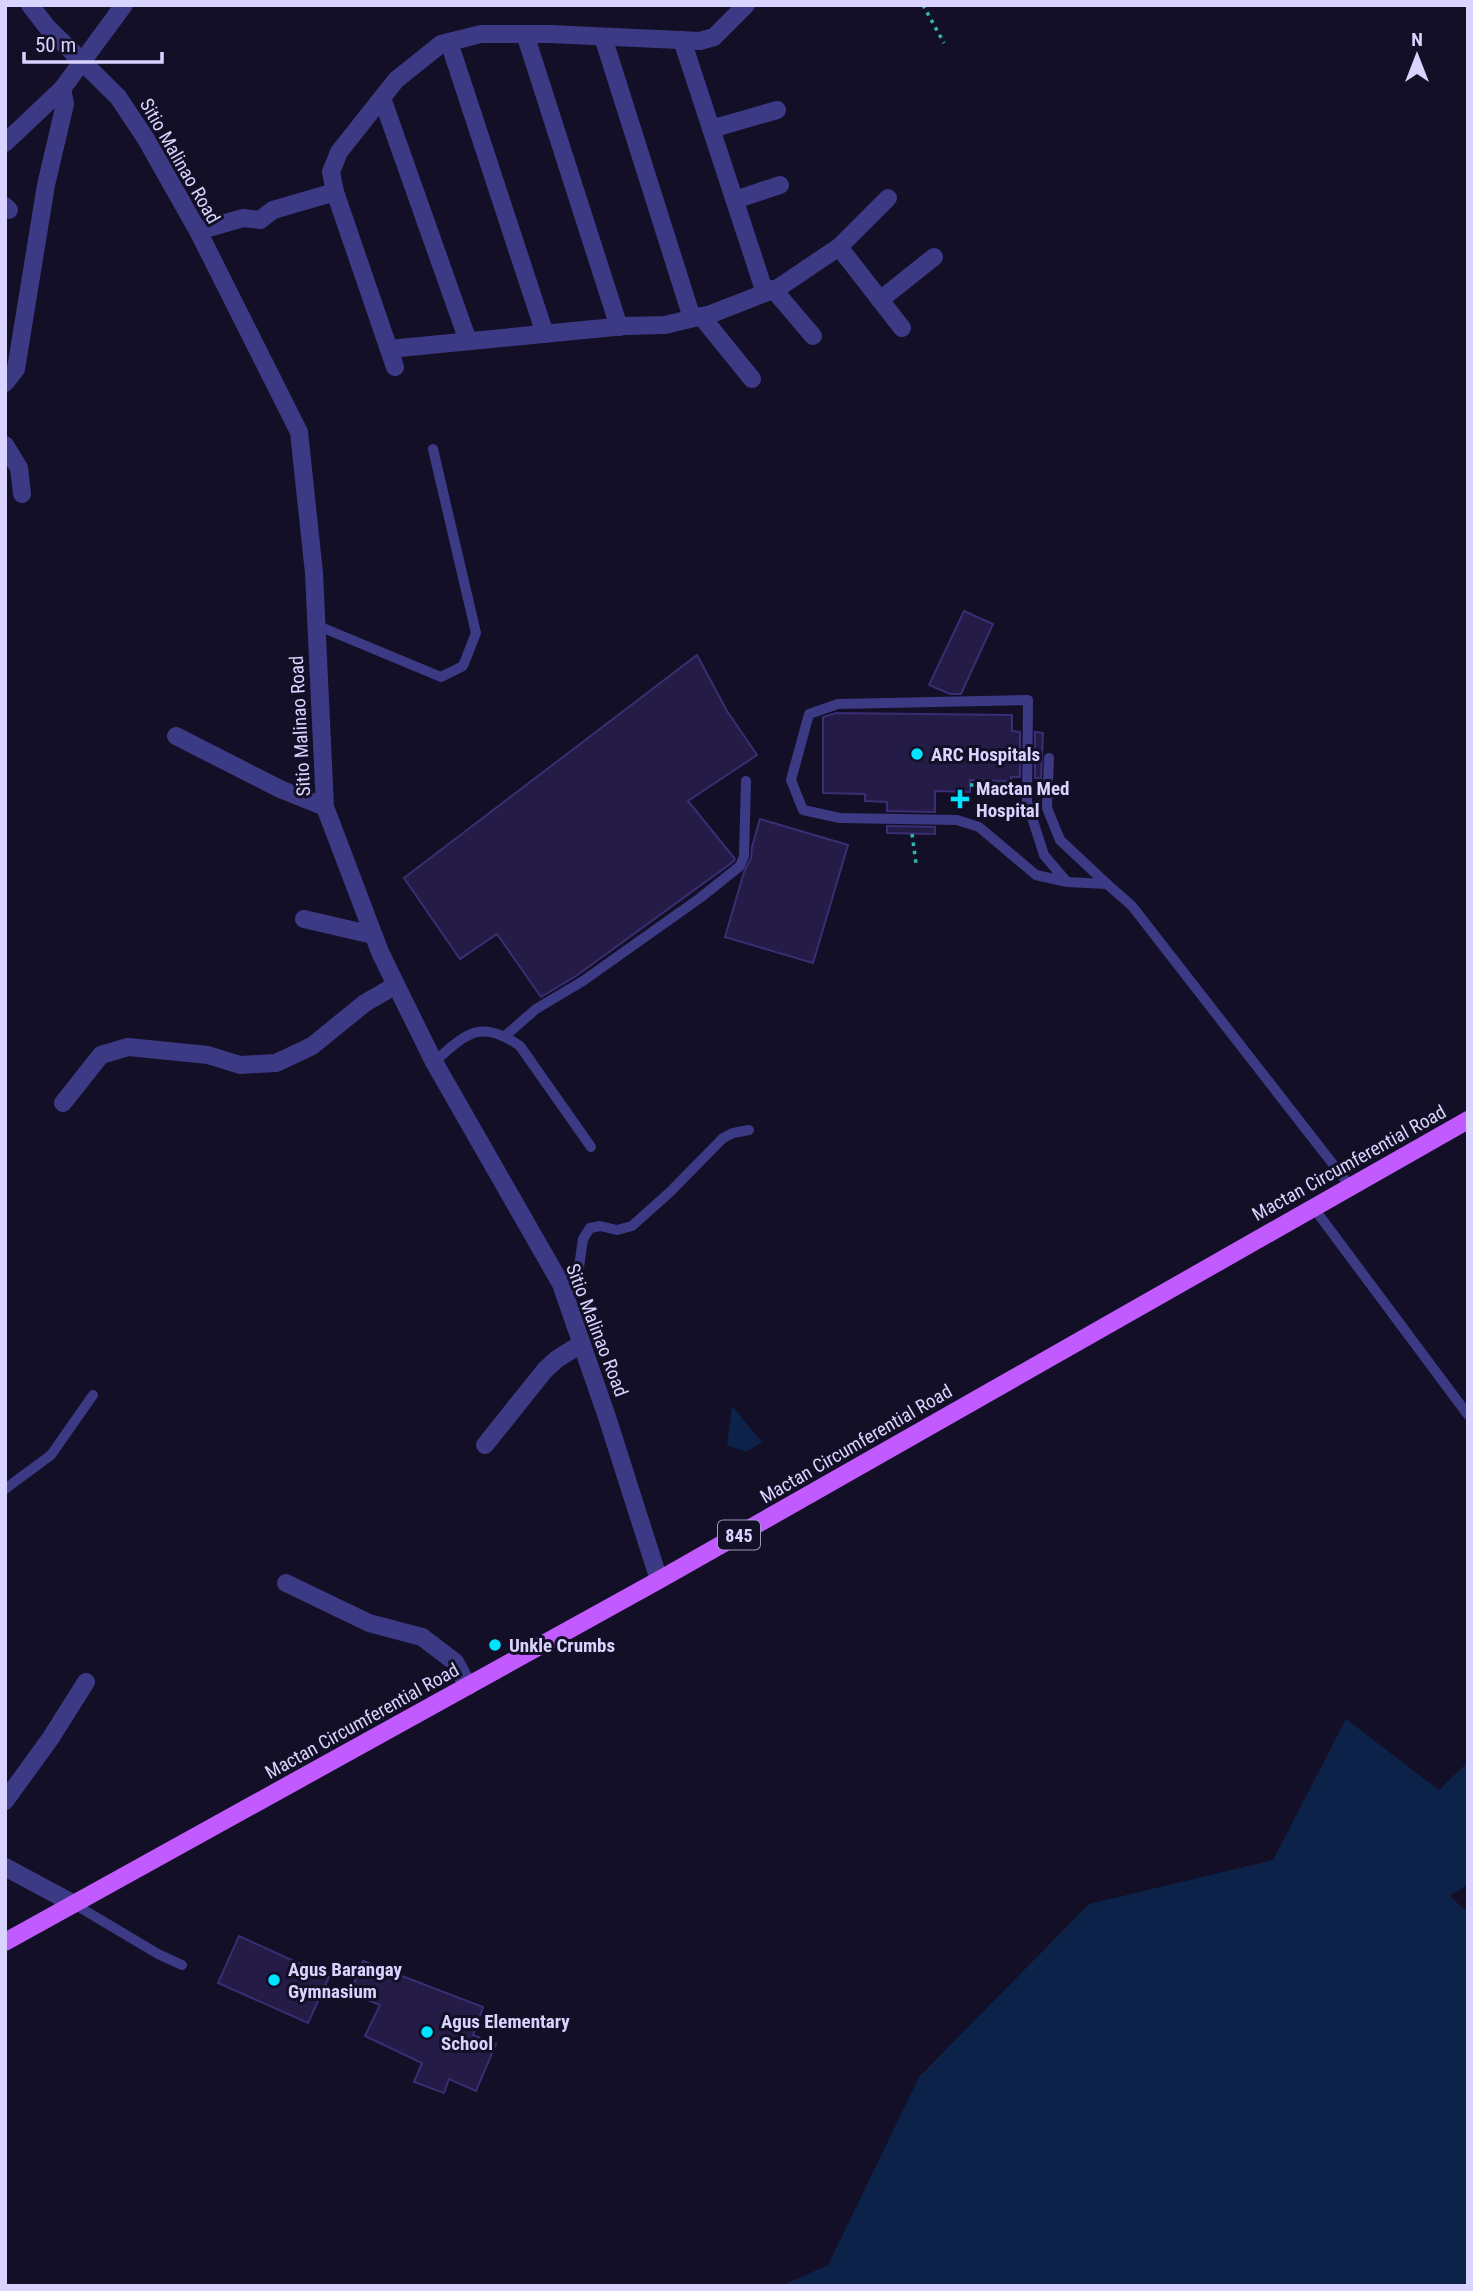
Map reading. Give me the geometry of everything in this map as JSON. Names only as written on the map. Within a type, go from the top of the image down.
[{"type":"main road","name":"Mactan Circumferential Road","points":[[5,1942],[659,1580],[1468,1120]]},
{"type":"street","name":"Sitio Malinao Road","points":[[30,5],[117,97],[146,139],[198,231],[299,432],[314,573],[325,807],[373,935],[434,1062],[561,1284],[659,1580]]},
{"type":"street","points":[[5,143],[62,89],[124,5]]},
{"type":"street","points":[[746,5],[714,37],[700,41],[481,34],[441,44],[396,79],[339,152],[331,172],[335,192],[392,358],[468,341],[619,327],[665,326],[696,317],[769,291],[839,247],[888,198]]},
{"type":"street","points":[[526,34],[619,327]]},
{"type":"street","points":[[603,37],[696,317],[752,379]]},
{"type":"street","points":[[682,40],[735,200],[769,291],[813,336]]},
{"type":"street","points":[[449,42],[545,334]]},
{"type":"street","points":[[5,383],[16,369],[46,185],[65,104],[62,89]]},
{"type":"street","points":[[382,98],[468,341]]},
{"type":"street","points":[[711,129],[777,110]]},
{"type":"street","points":[[735,200],[780,185]]},
{"type":"street","points":[[198,231],[243,218],[260,220],[273,209],[335,192]]},
{"type":"street","points":[[839,247],[902,328]]},
{"type":"street","points":[[880,300],[934,257]]},
{"type":"street","points":[[5,445],[19,468],[22,494]]},
{"type":"street","points":[[176,736],[280,789],[325,807]]},
{"type":"street","points":[[303,919],[373,935]]},
{"type":"street","points":[[63,1103],[101,1055],[128,1047],[208,1055],[240,1065],[276,1063],[312,1046],[365,1003],[396,985]]},
{"type":"street","points":[[485,1445],[545,1370],[556,1359],[582,1344]]},
{"type":"street","points":[[286,1583],[369,1623],[422,1637],[456,1662],[468,1686]]},
{"type":"street","points":[[5,1801],[50,1739],[86,1682]]},
{"type":"street","points":[[5,1867],[74,1904]]},
{"type":"lane","points":[[316,625],[441,677],[463,666],[476,633],[433,449]]},
{"type":"lane","points":[[1067,882],[1044,855],[1027,802],[1027,700],[838,704],[809,714],[791,780],[803,810],[840,818],[957,820],[979,827],[1036,875],[1067,882],[1107,884]]},
{"type":"lane","points":[[1049,758],[1047,808],[1060,840],[1132,906],[1350,1186]]},
{"type":"lane","points":[[505,1036],[536,1009],[583,981],[700,898],[740,866],[744,856],[747,781]]},
{"type":"lane","points":[[434,1062],[462,1037],[475,1031],[489,1031],[505,1036],[520,1046],[591,1147]]},
{"type":"lane","points":[[561,1284],[579,1267],[583,1239],[590,1228],[600,1226],[617,1230],[632,1226],[723,1138],[749,1130]]},
{"type":"lane","points":[[1313,1207],[1468,1415]]},
{"type":"lane","points":[[5,1489],[51,1455],[93,1395]]},
{"type":"lane","points":[[74,1904],[158,1954],[182,1965]]},
{"type":"path","points":[[923,5],[944,43]]},
{"type":"path","points":[[970,785],[1017,784]]},
{"type":"path","points":[[912,834],[916,863]]},
{"type":"water","points":[[732,1406],[762,1442],[746,1452],[727,1445]]},
{"type":"water","points":[[1346,1719],[1439,1790],[1468,1762],[1468,1884],[1450,1896],[1468,1913],[1468,2286],[781,2286],[828,2265],[919,2077],[1089,1904],[1273,1860]]},
{"type":"building","points":[[964,611],[993,624],[961,694],[950,694],[929,685]]},
{"type":"building","points":[[697,655],[727,711],[757,755],[688,801],[734,861],[576,976],[541,997],[497,934],[460,959],[404,878]]},
{"type":"building","name":"ARC Hospitals","points":[[836,713],[1012,715],[1012,731],[1020,732],[1020,777],[1011,777],[1011,781],[970,780],[970,792],[935,791],[935,812],[887,811],[887,802],[865,801],[865,794],[823,793],[823,717]]},
{"type":"building","points":[[1035,732],[1043,733],[1041,778],[1035,778]]},
{"type":"building","points":[[760,819],[848,845],[813,963],[725,937],[744,872],[751,858]]},
{"type":"building","points":[[887,826],[935,827],[935,834],[887,833]]},
{"type":"building","name":"Agus Barangay Gymnasium","points":[[239,1936],[329,1977],[308,2023],[218,1983]]},
{"type":"building","points":[[363,1961],[483,2007],[473,2035],[496,2044],[476,2091],[449,2079],[444,2093],[414,2082],[422,2063],[365,2036],[380,2005],[350,1993]]},
{"type":"place","name":"ARC Hospitals","points":[[917,754]]},
{"type":"place","name":"Mactan Med Hospital","points":[[960,799]]},
{"type":"place","name":"Unkle Crumbs","points":[[495,1645]]},
{"type":"place","name":"Agus Barangay Gymnasium","points":[[274,1980]]},
{"type":"place","name":"Agus Elementary School","points":[[427,2032]]}]
